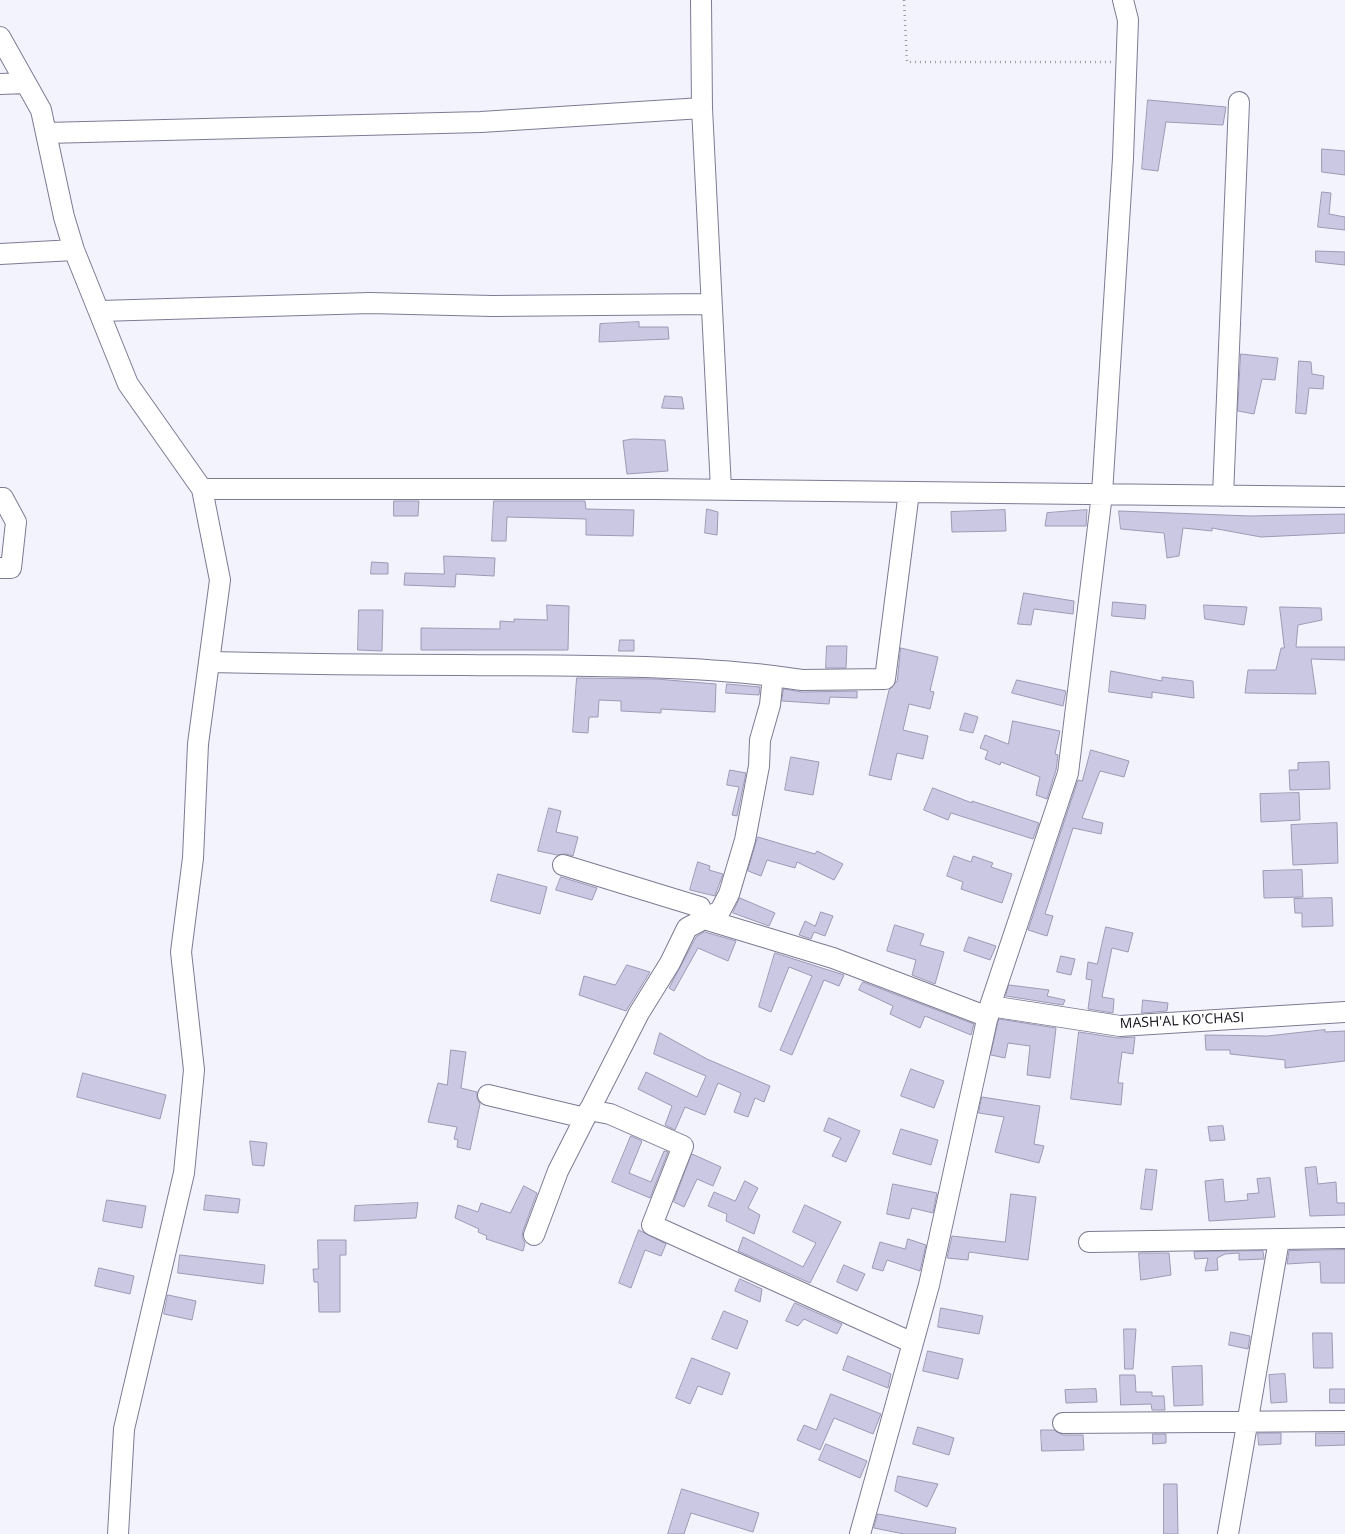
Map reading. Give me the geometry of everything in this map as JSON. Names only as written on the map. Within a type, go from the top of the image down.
[{"type":"street","points":[[701,0],[702,108],[721,490]]},
{"type":"street","points":[[860,1534],[929,1285],[989,1011],[1068,773],[1102,494],[1123,158],[1128,20],[1123,0]]},
{"type":"street","points":[[0,36],[41,110],[64,217],[74,250],[128,384],[202,489],[220,580],[198,744],[193,858],[181,952],[194,1070],[184,1173],[124,1428],[118,1534]]},
{"type":"street","points":[[0,84],[26,83]]},
{"type":"street","points":[[1223,496],[1239,102]]},
{"type":"street","points":[[46,133],[481,122],[702,108]]},
{"type":"street","points":[[0,254],[74,250]]},
{"type":"street","points":[[100,311],[370,303],[492,306],[711,304]]},
{"type":"street","points":[[202,489],[721,490],[1345,497]]},
{"type":"street","points":[[209,662],[465,666],[547,664],[710,671],[802,680],[885,679],[909,492]]},
{"type":"street","points":[[0,498],[2,498],[16,522],[11,568],[0,568]]},
{"type":"street","points":[[534,1235],[558,1171],[639,1013],[670,964],[687,928],[720,911],[729,894],[745,840],[759,766],[760,740],[770,705],[773,676]]},
{"type":"street","points":[[563,865],[700,907],[704,919]]},
{"type":"street","name":"MASH'AL KO'CHASI","points":[[704,919],[833,958],[989,1011],[1120,1026],[1345,1012]]},
{"type":"street","points":[[488,1095],[587,1114],[610,1114],[683,1146],[652,1225],[913,1343]]},
{"type":"street","points":[[1089,1242],[1345,1238]]},
{"type":"street","points":[[1228,1534],[1279,1240]]},
{"type":"street","points":[[1063,1423],[1345,1421]]},
{"type":"path","points":[[904,0],[906,62],[1126,62]]},
{"type":"building","points":[[1148,100],[1226,107],[1223,125],[1166,122],[1158,171],[1142,169]]},
{"type":"building","points":[[1322,149],[1345,151],[1345,175],[1322,172]]},
{"type":"building","points":[[1322,192],[1331,193],[1329,214],[1345,217],[1345,230],[1318,227]]},
{"type":"building","points":[[1316,251],[1345,252],[1345,265],[1316,262]]},
{"type":"building","points":[[639,322],[639,327],[668,327],[669,339],[599,342],[600,324]]},
{"type":"building","points":[[1241,354],[1278,358],[1275,380],[1262,379],[1254,414],[1238,411]]},
{"type":"building","points":[[1299,361],[1311,362],[1312,374],[1324,376],[1323,389],[1309,388],[1306,414],[1296,413]]},
{"type":"building","points":[[665,396],[682,397],[684,409],[662,408]]},
{"type":"building","points":[[633,439],[665,440],[668,471],[627,474],[623,441]]},
{"type":"building","points":[[394,501],[419,501],[418,516],[394,516]]},
{"type":"building","points":[[494,501],[585,501],[586,509],[634,510],[633,536],[586,535],[586,519],[507,517],[506,541],[492,541]]},
{"type":"building","points":[[707,509],[718,512],[717,535],[705,533]]},
{"type":"building","points":[[1005,510],[1006,531],[952,532],[951,512]]},
{"type":"building","points":[[1087,510],[1086,526],[1045,526],[1047,513]]},
{"type":"building","points":[[1119,511],[1250,516],[1345,514],[1345,533],[1261,537],[1212,528],[1212,531],[1183,528],[1179,556],[1167,558],[1164,533],[1121,529]]},
{"type":"building","points":[[444,556],[495,558],[494,576],[456,574],[455,587],[404,585],[405,573],[444,574]]},
{"type":"building","points":[[372,562],[388,563],[388,574],[371,574]]},
{"type":"building","points":[[1024,593],[1074,601],[1073,614],[1034,609],[1031,625],[1018,624]]},
{"type":"building","points":[[1113,602],[1146,605],[1145,619],[1112,616]]},
{"type":"building","points":[[547,605],[569,606],[568,650],[421,650],[421,628],[500,629],[500,621],[514,622],[514,619],[547,620]]},
{"type":"building","points":[[1204,605],[1247,607],[1244,625],[1205,619]]},
{"type":"building","points":[[1280,607],[1321,608],[1322,620],[1298,625],[1296,647],[1345,647],[1345,660],[1311,659],[1316,694],[1245,693],[1248,670],[1276,670],[1281,648],[1284,648]]},
{"type":"building","points":[[359,610],[383,610],[382,651],[358,650]]},
{"type":"building","points":[[620,640],[634,640],[634,651],[619,651]]},
{"type":"building","points":[[827,646],[847,646],[846,668],[826,668]]},
{"type":"building","points":[[901,648],[938,657],[930,691],[934,692],[930,709],[909,704],[903,730],[928,736],[923,759],[897,753],[891,780],[869,775],[889,690],[897,681]]},
{"type":"building","points":[[1111,671],[1162,681],[1162,677],[1193,681],[1194,698],[1152,692],[1152,698],[1109,692]]},
{"type":"building","points":[[577,678],[656,679],[716,684],[715,712],[661,709],[661,713],[621,711],[621,701],[599,700],[598,717],[589,717],[588,733],[573,732]]},
{"type":"building","points":[[1017,680],[1066,691],[1063,706],[1012,693]]},
{"type":"building","points":[[727,684],[760,687],[759,695],[726,693]]},
{"type":"building","points":[[784,689],[802,692],[857,691],[857,698],[830,697],[829,704],[782,701]]},
{"type":"building","points":[[965,713],[978,717],[973,733],[960,730]]},
{"type":"building","points":[[1013,721],[1060,731],[1055,754],[1058,755],[1056,770],[1047,799],[1036,795],[1040,777],[1001,762],[1000,765],[985,759],[988,751],[980,748],[985,735],[1008,744]]},
{"type":"building","points":[[1091,750],[1129,761],[1124,777],[1100,771],[1082,818],[1103,823],[1101,834],[1073,828],[1045,914],[1053,916],[1047,936],[1028,930],[1078,780],[1082,781]]},
{"type":"building","points":[[791,757],[819,762],[813,795],[785,790]]},
{"type":"building","points":[[1329,762],[1330,789],[1290,790],[1289,770],[1298,770],[1298,763]]},
{"type":"building","points":[[730,770],[746,773],[737,816],[732,815],[739,787],[727,785]]},
{"type":"building","points":[[933,788],[972,803],[972,801],[1039,823],[1033,839],[951,813],[948,820],[924,810]]},
{"type":"building","points":[[1299,793],[1300,820],[1261,822],[1260,794]]},
{"type":"building","points":[[549,808],[561,811],[556,832],[578,837],[573,856],[538,851]]},
{"type":"building","points":[[1337,823],[1338,863],[1293,865],[1291,825]]},
{"type":"building","points":[[758,837],[815,854],[817,851],[843,864],[834,880],[797,862],[795,868],[767,860],[761,876],[748,871]]},
{"type":"building","points":[[954,856],[971,862],[973,856],[993,863],[991,867],[1012,874],[1002,903],[961,889],[963,882],[947,876]]},
{"type":"building","points":[[698,862],[710,866],[709,870],[723,874],[715,896],[690,890]]},
{"type":"building","points":[[1302,870],[1303,897],[1264,898],[1263,871]]},
{"type":"building","points":[[498,874],[547,887],[540,914],[491,901]]},
{"type":"building","points":[[561,877],[597,888],[592,900],[556,890]]},
{"type":"building","points":[[740,898],[775,913],[769,926],[733,913]]},
{"type":"building","points":[[1332,898],[1333,926],[1302,927],[1302,913],[1295,913],[1294,899]]},
{"type":"building","points":[[821,912],[833,916],[825,936],[814,932],[811,939],[799,935],[805,921],[815,926]]},
{"type":"building","points":[[895,925],[924,934],[920,945],[944,952],[935,984],[912,975],[916,960],[887,951]]},
{"type":"building","points":[[1106,927],[1133,933],[1128,952],[1112,948],[1102,997],[1114,999],[1113,1013],[1088,1009],[1092,980],[1086,979],[1088,962],[1097,964]]},
{"type":"building","points":[[705,932],[736,941],[728,961],[698,948],[674,991],[669,988],[696,937]]},
{"type":"building","points":[[969,937],[996,946],[990,960],[964,951]]},
{"type":"building","points":[[775,953],[844,975],[839,986],[824,980],[792,1055],[780,1050],[812,976],[789,967],[771,1012],[759,1007]]},
{"type":"building","points":[[1061,956],[1075,959],[1071,975],[1057,972]]},
{"type":"building","points":[[627,965],[650,972],[626,1011],[579,995],[584,976],[615,985]]},
{"type":"building","points":[[863,982],[974,1024],[971,1035],[925,1016],[920,1028],[890,1014],[893,1006],[859,990]]},
{"type":"building","points":[[1009,985],[1049,990],[1047,996],[1065,1000],[1063,1005],[1006,996]]},
{"type":"building","points":[[1143,1000],[1168,1003],[1167,1011],[1142,1013]]},
{"type":"building","points":[[999,1019],[1056,1028],[1050,1078],[1027,1075],[1030,1046],[1008,1043],[1005,1058],[991,1055]]},
{"type":"building","points":[[1325,1030],[1325,1032],[1345,1031],[1345,1061],[1285,1068],[1285,1060],[1230,1054],[1230,1050],[1206,1050],[1205,1035],[1267,1036]]},
{"type":"building","points":[[1079,1032],[1118,1038],[1135,1037],[1133,1054],[1122,1052],[1118,1083],[1123,1083],[1121,1105],[1071,1099]]},
{"type":"building","points":[[660,1033],[707,1059],[770,1086],[764,1102],[755,1098],[748,1117],[734,1112],[741,1093],[718,1083],[705,1115],[685,1107],[675,1130],[665,1125],[672,1106],[638,1089],[646,1072],[697,1097],[706,1076],[654,1054]]},
{"type":"building","points":[[451,1050],[466,1052],[461,1088],[477,1092],[480,1104],[470,1150],[457,1147],[458,1140],[454,1139],[457,1127],[428,1122],[438,1083],[447,1085]]},
{"type":"building","points":[[911,1069],[944,1081],[934,1108],[901,1096]]},
{"type":"building","points":[[83,1073],[166,1095],[160,1119],[77,1097]]},
{"type":"building","points":[[982,1097],[1040,1106],[1034,1144],[1044,1146],[1039,1163],[995,1152],[1004,1117],[979,1113]]},
{"type":"building","points":[[829,1118],[860,1131],[846,1162],[832,1156],[841,1138],[824,1131]]},
{"type":"building","points":[[1223,1126],[1225,1140],[1210,1141],[1208,1127]]},
{"type":"building","points":[[901,1129],[938,1140],[931,1165],[893,1154]]},
{"type":"building","points":[[631,1136],[642,1141],[629,1173],[651,1182],[664,1151],[668,1152],[650,1198],[612,1182]]},
{"type":"building","points":[[250,1141],[267,1143],[264,1166],[253,1165]]},
{"type":"building","points":[[692,1154],[721,1167],[713,1186],[697,1179],[684,1207],[674,1202]]},
{"type":"building","points":[[1316,1167],[1318,1184],[1336,1182],[1337,1203],[1345,1203],[1345,1215],[1310,1216],[1305,1168]]},
{"type":"building","points":[[1146,1169],[1157,1170],[1152,1210],[1141,1209]]},
{"type":"building","points":[[1270,1178],[1275,1217],[1209,1221],[1205,1181],[1223,1179],[1225,1202],[1248,1200],[1247,1194],[1259,1193],[1257,1179]]},
{"type":"building","points":[[745,1181],[758,1188],[748,1208],[760,1215],[754,1234],[726,1221],[727,1214],[708,1206],[714,1192],[735,1201]]},
{"type":"building","points":[[893,1184],[937,1193],[933,1213],[912,1208],[909,1219],[887,1214]]},
{"type":"building","points":[[524,1186],[537,1193],[523,1231],[522,1237],[525,1243],[523,1251],[486,1239],[487,1236],[478,1232],[479,1229],[455,1218],[458,1205],[478,1212],[481,1203],[510,1213]]},
{"type":"building","points":[[1011,1194],[1036,1197],[1028,1260],[969,1252],[968,1260],[947,1258],[952,1236],[1005,1242]]},
{"type":"building","points":[[206,1195],[240,1199],[238,1213],[204,1210]]},
{"type":"building","points":[[107,1200],[146,1206],[142,1228],[103,1221]]},
{"type":"building","points":[[418,1203],[416,1218],[354,1221],[355,1206]]},
{"type":"building","points":[[805,1205],[841,1222],[810,1283],[738,1251],[743,1237],[803,1267],[816,1243],[793,1232]]},
{"type":"building","points":[[639,1230],[666,1244],[661,1256],[645,1250],[631,1288],[619,1283]]},
{"type":"building","points":[[908,1239],[926,1245],[920,1271],[887,1260],[883,1271],[872,1268],[880,1242],[905,1249]]},
{"type":"building","points":[[318,1240],[346,1240],[346,1255],[340,1255],[340,1312],[319,1312],[318,1282],[314,1282],[313,1269],[318,1269]]},
{"type":"building","points":[[1345,1250],[1345,1283],[1321,1283],[1320,1262],[1287,1264],[1289,1251]]},
{"type":"building","points":[[1263,1251],[1264,1259],[1239,1260],[1239,1253],[1225,1254],[1217,1258],[1218,1270],[1205,1271],[1208,1258],[1195,1259],[1194,1252]]},
{"type":"building","points":[[1139,1253],[1169,1253],[1171,1275],[1141,1280]]},
{"type":"building","points":[[180,1255],[265,1265],[263,1284],[178,1273]]},
{"type":"building","points":[[844,1265],[865,1274],[857,1291],[837,1282]]},
{"type":"building","points":[[99,1268],[134,1276],[130,1294],[95,1286]]},
{"type":"building","points":[[740,1279],[762,1289],[760,1302],[735,1291]]},
{"type":"building","points":[[168,1295],[196,1301],[192,1320],[164,1314]]},
{"type":"building","points":[[795,1303],[842,1324],[837,1334],[804,1319],[798,1326],[786,1321]]},
{"type":"building","points":[[941,1308],[983,1316],[979,1334],[938,1327]]},
{"type":"building","points":[[724,1311],[748,1321],[737,1349],[712,1339]]},
{"type":"building","points":[[1124,1329],[1136,1329],[1133,1369],[1125,1369]]},
{"type":"building","points":[[1231,1332],[1250,1336],[1248,1349],[1229,1345]]},
{"type":"building","points":[[1313,1333],[1332,1333],[1333,1368],[1314,1368]]},
{"type":"building","points":[[928,1351],[963,1359],[958,1379],[923,1371]]},
{"type":"building","points":[[848,1356],[891,1374],[888,1388],[843,1370]]},
{"type":"building","points":[[692,1358],[730,1373],[722,1395],[698,1386],[690,1404],[676,1398]]},
{"type":"building","points":[[1202,1366],[1203,1405],[1174,1406],[1172,1367]]},
{"type":"building","points":[[1285,1374],[1287,1402],[1271,1403],[1269,1375]]},
{"type":"building","points":[[1120,1375],[1135,1375],[1136,1392],[1152,1392],[1152,1396],[1164,1396],[1165,1410],[1152,1410],[1151,1404],[1121,1405]]},
{"type":"building","points":[[1096,1389],[1097,1402],[1066,1403],[1065,1390]]},
{"type":"building","points":[[1330,1389],[1345,1389],[1345,1403],[1330,1403]]},
{"type":"building","points":[[831,1394],[881,1414],[873,1434],[834,1418],[820,1450],[797,1440],[804,1425],[816,1430]]},
{"type":"building","points":[[918,1427],[954,1438],[949,1455],[913,1444]]},
{"type":"building","points":[[1041,1430],[1054,1430],[1063,1435],[1083,1435],[1084,1450],[1042,1451]]},
{"type":"building","points":[[1258,1433],[1281,1433],[1281,1444],[1259,1445]]},
{"type":"building","points":[[1316,1433],[1345,1433],[1345,1445],[1316,1446]]},
{"type":"building","points":[[1153,1434],[1166,1434],[1166,1443],[1153,1444]]},
{"type":"building","points":[[826,1444],[867,1461],[860,1478],[819,1460]]},
{"type":"building","points":[[898,1476],[938,1484],[927,1507],[895,1491]]},
{"type":"building","points":[[1164,1484],[1177,1484],[1178,1534],[1164,1534]]},
{"type":"building","points":[[682,1489],[759,1513],[753,1532],[691,1513],[684,1534],[668,1534]]},
{"type":"building","points":[[878,1514],[956,1528],[955,1534],[904,1534],[874,1528]]}]
